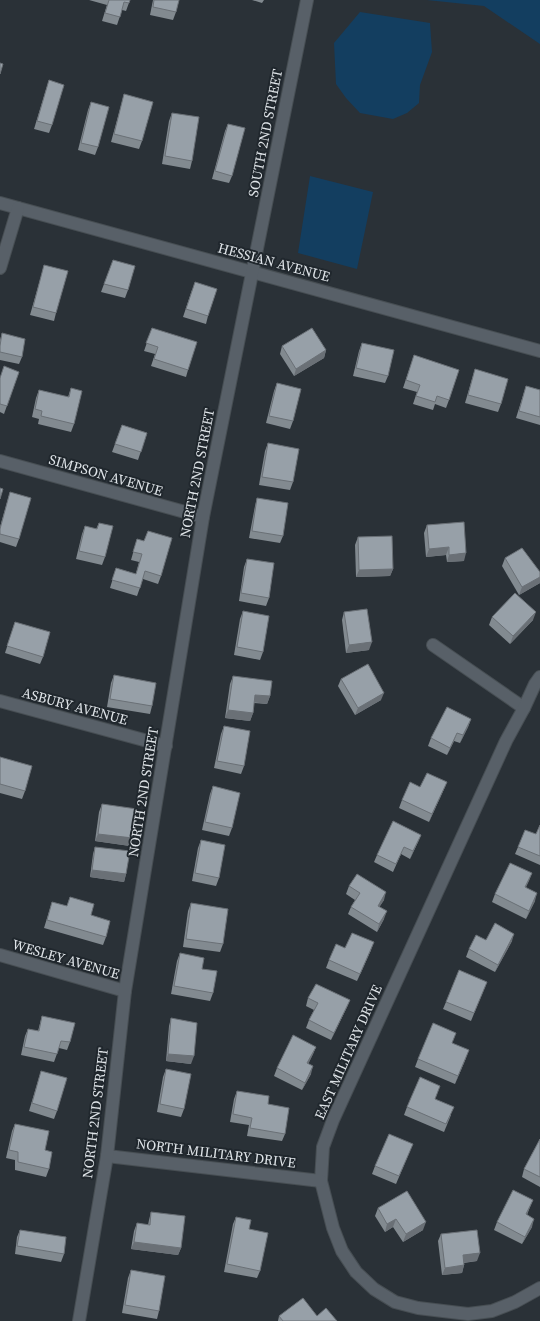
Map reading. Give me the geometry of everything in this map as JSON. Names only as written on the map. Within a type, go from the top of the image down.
[{"type":"street","name":"SOUTH 2ND STREET","points":[[253,271],[307,0]]},
{"type":"street","name":"HESSIAN AVENUE","points":[[0,203],[253,271],[540,351]]},
{"type":"street","points":[[0,268],[18,208]]},
{"type":"street","name":"NORTH 2ND STREET","points":[[79,1321],[107,1156],[125,991],[203,517],[253,271]]},
{"type":"street","name":"SIMPSON AVENUE","points":[[0,461],[203,517]]},
{"type":"street","points":[[433,645],[524,708]]},
{"type":"street","name":"EAST MILITARY DRIVE","points":[[540,677],[506,741],[333,1120],[323,1147],[321,1180],[333,1228],[342,1251],[356,1272],[374,1289],[395,1302],[418,1308],[468,1314],[492,1311],[515,1302],[540,1288]]},
{"type":"street","name":"ASBURY AVENUE","points":[[0,701],[166,746]]},
{"type":"street","name":"WESLEY AVENUE","points":[[0,955],[125,991]]},
{"type":"street","name":"NORTH MILITARY DRIVE","points":[[107,1156],[321,1180]]},
{"type":"shaded area","points":[[427,0],[540,0],[540,44],[484,6]]},
{"type":"shaded area","points":[[360,12],[430,23],[432,52],[420,85],[419,103],[407,113],[393,119],[360,113],[346,98],[336,84],[334,43]]},
{"type":"shaded area","points":[[310,176],[373,192],[357,269],[298,253]]},
{"type":"building","points":[[109,0],[130,0],[129,3],[124,2],[120,17],[105,13]]},
{"type":"building","points":[[154,0],[179,0],[176,12],[153,7]]},
{"type":"building","points":[[0,63],[3,64],[0,74]]},
{"type":"building","points":[[49,80],[64,85],[52,125],[37,121]]},
{"type":"building","points":[[124,94],[153,102],[142,141],[114,134]]},
{"type":"building","points":[[91,102],[109,107],[98,147],[81,143]]},
{"type":"building","points":[[172,113],[199,117],[192,161],[165,156]]},
{"type":"building","points":[[228,124],[245,128],[232,176],[215,171]]},
{"type":"building","points":[[113,260],[135,266],[128,290],[104,284]]},
{"type":"building","points":[[44,265],[68,271],[56,313],[33,307]]},
{"type":"building","points":[[195,282],[217,289],[208,316],[186,309]]},
{"type":"building","points":[[152,328],[197,342],[188,370],[154,359],[158,347],[146,343]]},
{"type":"building","points":[[312,328],[326,350],[296,369],[282,346]]},
{"type":"building","points":[[2,333],[25,339],[22,357],[0,352]]},
{"type":"building","points":[[362,343],[394,350],[388,376],[356,368]]},
{"type":"building","points":[[414,355],[459,370],[449,400],[437,396],[435,402],[416,396],[420,385],[406,380]]},
{"type":"building","points":[[4,366],[19,372],[7,406],[0,404],[0,378]]},
{"type":"building","points":[[475,369],[508,379],[501,404],[468,395]]},
{"type":"building","points":[[277,383],[301,389],[293,421],[269,416]]},
{"type":"building","points":[[526,386],[540,390],[540,417],[519,411]]},
{"type":"building","points":[[71,388],[82,391],[74,424],[41,416],[42,411],[35,409],[39,390],[69,397]]},
{"type":"building","points":[[122,425],[147,433],[141,452],[115,444]]},
{"type":"building","points":[[268,443],[299,449],[293,482],[262,477]]},
{"type":"building","points":[[0,488],[3,489],[0,499]]},
{"type":"building","points":[[10,492],[31,498],[19,539],[0,534]]},
{"type":"building","points":[[257,498],[288,503],[283,536],[252,531]]},
{"type":"building","points":[[464,522],[466,553],[449,555],[449,547],[429,549],[427,525]]},
{"type":"building","points":[[99,523],[113,526],[105,557],[79,551],[85,526],[97,529]]},
{"type":"building","points":[[148,531],[172,538],[161,576],[145,571],[140,588],[112,580],[116,568],[136,574],[142,554],[133,552],[137,539],[144,541]]},
{"type":"building","points":[[392,536],[393,569],[359,570],[358,537]]},
{"type":"building","points":[[522,548],[540,572],[540,577],[522,587],[505,558]]},
{"type":"building","points":[[247,559],[274,563],[269,598],[241,593]]},
{"type":"building","points":[[515,593],[536,612],[513,636],[492,617]]},
{"type":"building","points":[[367,609],[372,642],[349,645],[344,612]]},
{"type":"building","points":[[243,611],[269,616],[263,652],[237,647]]},
{"type":"building","points":[[15,622],[50,632],[43,657],[7,646]]},
{"type":"building","points":[[368,664],[384,693],[358,708],[341,679]]},
{"type":"building","points":[[114,675],[156,683],[152,706],[110,699]]},
{"type":"building","points":[[233,676],[272,681],[270,696],[255,695],[253,713],[228,710]]},
{"type":"building","points":[[447,707],[471,719],[463,735],[457,733],[450,748],[431,738]]},
{"type":"building","points":[[224,726],[250,731],[244,766],[217,761]]},
{"type":"building","points":[[0,757],[32,766],[25,791],[0,784]]},
{"type":"building","points":[[427,773],[447,782],[432,814],[402,800],[410,782],[420,787]]},
{"type":"building","points":[[213,786],[240,793],[232,828],[205,822]]},
{"type":"building","points":[[102,804],[137,809],[133,838],[98,834]]},
{"type":"building","points":[[393,821],[421,835],[413,851],[404,847],[396,864],[377,855]]},
{"type":"building","points":[[540,825],[540,856],[518,847],[525,830],[536,834]]},
{"type":"building","points":[[201,840],[225,845],[219,878],[195,873]]},
{"type":"building","points":[[95,847],[130,851],[126,874],[92,870]]},
{"type":"building","points":[[510,863],[532,873],[525,887],[537,893],[529,911],[495,894]]},
{"type":"building","points":[[357,874],[386,892],[378,906],[387,911],[379,924],[351,907],[360,893],[349,886]]},
{"type":"building","points":[[70,897],[94,904],[91,915],[110,921],[106,937],[47,920],[52,902],[67,906]]},
{"type":"building","points":[[191,903],[228,909],[223,944],[186,939]]},
{"type":"building","points":[[495,923],[514,934],[498,965],[469,949],[476,935],[486,940]]},
{"type":"building","points":[[352,933],[374,942],[360,974],[329,960],[336,944],[345,948]]},
{"type":"building","points":[[180,953],[204,958],[202,969],[217,971],[213,993],[174,986]]},
{"type":"building","points":[[459,970],[487,982],[474,1013],[446,1002]]},
{"type":"building","points":[[316,984],[350,1000],[334,1033],[309,1020],[318,1003],[308,998]]},
{"type":"building","points":[[42,1016],[75,1023],[70,1042],[61,1041],[57,1054],[24,1047],[28,1029],[39,1031]]},
{"type":"building","points":[[171,1018],[197,1023],[194,1056],[168,1054]]},
{"type":"building","points":[[433,1023],[456,1033],[452,1043],[469,1050],[458,1076],[418,1059]]},
{"type":"building","points":[[293,1035],[316,1047],[307,1063],[313,1066],[305,1083],[277,1068]]},
{"type":"building","points":[[166,1069],[191,1074],[184,1109],[160,1104]]},
{"type":"building","points":[[41,1071],[67,1078],[57,1111],[32,1103]]},
{"type":"building","points":[[420,1077],[440,1086],[435,1099],[454,1107],[446,1124],[407,1107]]},
{"type":"building","points":[[237,1091],[269,1096],[268,1104],[289,1108],[285,1134],[250,1128],[252,1118],[233,1114]]},
{"type":"building","points":[[15,1124],[49,1131],[45,1150],[52,1152],[49,1169],[18,1162],[18,1152],[9,1150]]},
{"type":"building","points":[[389,1134],[413,1144],[399,1176],[375,1166]]},
{"type":"building","points":[[540,1139],[540,1177],[524,1169]]},
{"type":"building","points":[[513,1190],[533,1200],[526,1214],[534,1219],[525,1237],[497,1222]]},
{"type":"building","points":[[407,1191],[426,1222],[406,1234],[396,1219],[387,1224],[378,1208]]},
{"type":"building","points":[[151,1212],[185,1216],[181,1248],[134,1242],[137,1223],[150,1225]]},
{"type":"building","points":[[236,1217],[251,1220],[249,1229],[268,1233],[260,1271],[227,1264]]},
{"type":"building","points":[[20,1230],[66,1237],[64,1254],[17,1246]]},
{"type":"building","points":[[477,1230],[480,1253],[463,1255],[464,1265],[445,1268],[441,1234]]},
{"type":"building","points":[[131,1270],[165,1276],[159,1311],[125,1305]]},
{"type":"building","points":[[303,1298],[317,1316],[326,1308],[337,1321],[283,1321],[279,1316]]}]
